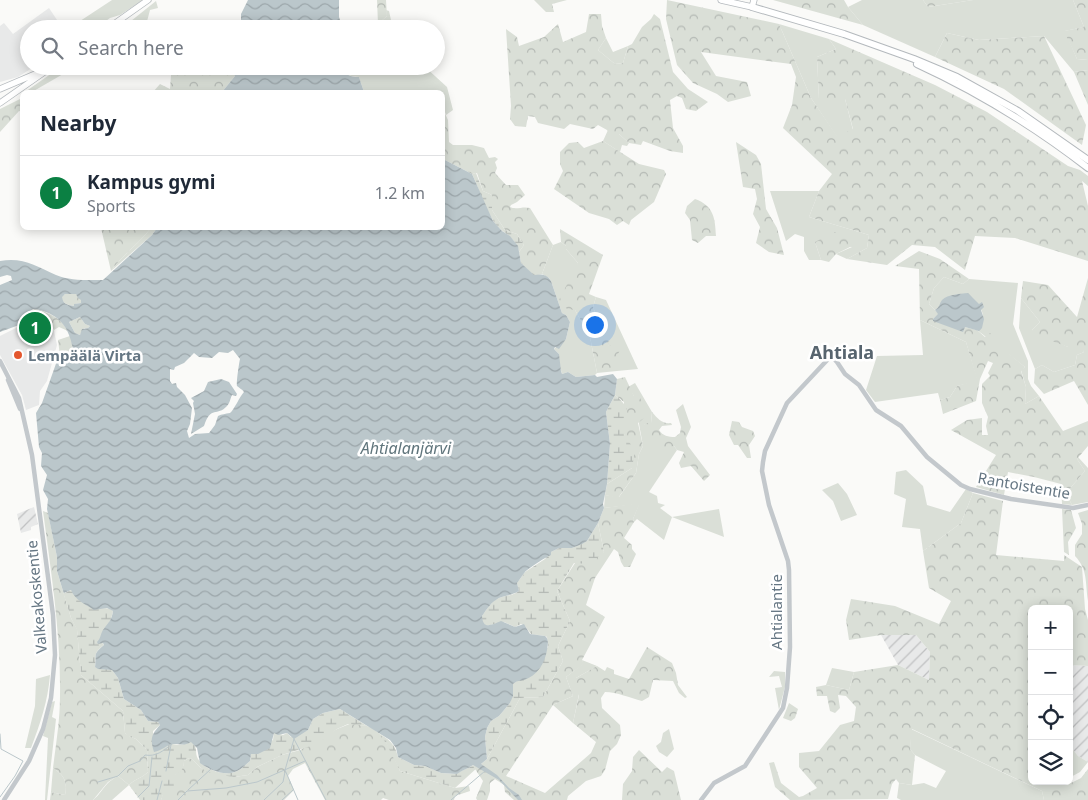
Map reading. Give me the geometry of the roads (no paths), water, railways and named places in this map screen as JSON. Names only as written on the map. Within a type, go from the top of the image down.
[{"type":"highway","points":[[753,3],[914,59],[975,86],[1018,111],[1088,160]]},
{"type":"highway","points":[[882,49],[947,79],[1006,112],[1088,168]]},
{"type":"main road","points":[[120,20],[148,0]]},
{"type":"main road","points":[[721,0],[753,3]]},
{"type":"main road","points":[[0,89],[35,75]]},
{"type":"main road","points":[[0,103],[39,75]]},
{"type":"street","name":"Rantoistentie","points":[[831,356],[845,374],[859,385],[876,410],[901,426],[927,457],[961,485],[1016,500],[1073,508],[1088,505]]},
{"type":"street","name":"Ahtialantie","points":[[701,800],[714,783],[745,766],[784,708],[790,647],[789,570],[788,561],[769,505],[762,472],[763,462],[765,451],[788,403],[831,356]]},
{"type":"street","name":"Valkeakoskentie","points":[[0,361],[20,398],[32,454],[54,626],[54,662],[50,700],[37,744],[20,778],[4,800]]},
{"type":"water","points":[[248,0],[339,0],[340,20],[241,20],[241,14]]},
{"type":"water","points":[[348,75],[359,77],[363,90],[224,90],[235,76]]},
{"type":"water","name":"Ahtialanjärvi","points":[[445,160],[472,174],[493,221],[518,246],[521,263],[534,275],[544,275],[551,281],[562,313],[566,315],[570,322],[566,339],[559,349],[555,347],[554,349],[559,354],[562,374],[568,372],[576,377],[595,375],[597,377],[613,374],[617,379],[615,395],[606,412],[610,444],[604,508],[598,523],[587,541],[572,548],[559,548],[526,571],[517,583],[519,591],[496,600],[482,616],[486,625],[501,621],[515,627],[524,624],[530,634],[545,636],[548,640],[546,655],[540,668],[529,678],[513,684],[513,696],[510,703],[499,716],[491,721],[485,737],[487,759],[481,764],[497,775],[522,800],[518,800],[499,780],[473,765],[457,774],[441,773],[425,766],[414,765],[398,757],[396,748],[390,740],[340,709],[323,713],[313,719],[308,730],[294,739],[287,733],[278,735],[274,733],[270,748],[258,754],[251,754],[250,761],[241,769],[232,773],[218,772],[200,763],[197,748],[191,742],[171,744],[154,752],[152,737],[160,725],[158,722],[148,721],[141,710],[124,699],[118,678],[112,670],[95,667],[96,653],[104,645],[97,642],[111,619],[113,611],[107,608],[94,610],[78,599],[71,590],[64,593],[57,571],[57,557],[47,509],[48,499],[43,490],[47,475],[41,466],[42,453],[39,447],[36,413],[42,403],[60,356],[68,360],[80,362],[91,358],[75,354],[64,325],[60,320],[45,311],[33,309],[22,319],[19,325],[0,332],[0,285],[12,280],[11,276],[7,275],[0,277],[0,261],[23,261],[67,278],[103,280],[156,230],[445,230]],"holes":[[[65,294],[76,294],[81,303],[74,304],[74,306],[63,301],[62,297]],[[80,317],[85,324],[90,326],[82,329],[80,335],[75,333],[69,322]],[[233,350],[240,359],[237,386],[244,392],[230,413],[218,416],[215,425],[209,433],[195,434],[189,438],[187,431],[192,408],[176,383],[172,384],[170,381],[170,369],[174,370],[175,367],[184,363],[194,353],[199,357],[212,358],[219,352],[228,353]]]},
{"type":"water","points":[[968,293],[979,304],[982,302],[984,307],[981,310],[984,319],[982,328],[979,331],[965,327],[963,332],[933,321],[938,314],[935,310],[939,307],[942,300],[951,295]]},
{"type":"water","points":[[221,379],[229,382],[237,394],[236,396],[232,395],[227,406],[220,411],[212,413],[204,426],[191,434],[195,414],[194,401],[191,398],[204,391],[208,382]]},
{"type":"waterway","points":[[0,734],[1,749],[23,761],[0,797]]},
{"type":"waterway","points":[[294,739],[326,800]]},
{"type":"waterway","points":[[294,739],[285,770],[298,800]]},
{"type":"waterway","points":[[98,782],[118,776],[128,766],[140,761],[145,755],[156,754],[172,744]]},
{"type":"waterway","points":[[166,771],[171,745]]},
{"type":"waterway","points":[[138,797],[149,786],[152,757]]},
{"type":"waterway","points":[[178,800],[187,791],[226,788],[257,782],[305,761]]},
{"type":"waterway","points":[[188,790],[211,769]]},
{"type":"waterway","points":[[451,800],[485,771]]},
{"type":"waterway","points":[[264,800],[283,782],[285,772]]},
{"type":"waterway","points":[[157,800],[162,781]]},
{"type":"waterway","points":[[282,800],[293,790]]},
{"type":"place","name":"Kampus gymi","points":[[35,328]]},
{"type":"place","name":"Lempäälä Virta","points":[[18,355]]},
{"type":"district","name":"Ahtiala","points":[[842,352]]}]
